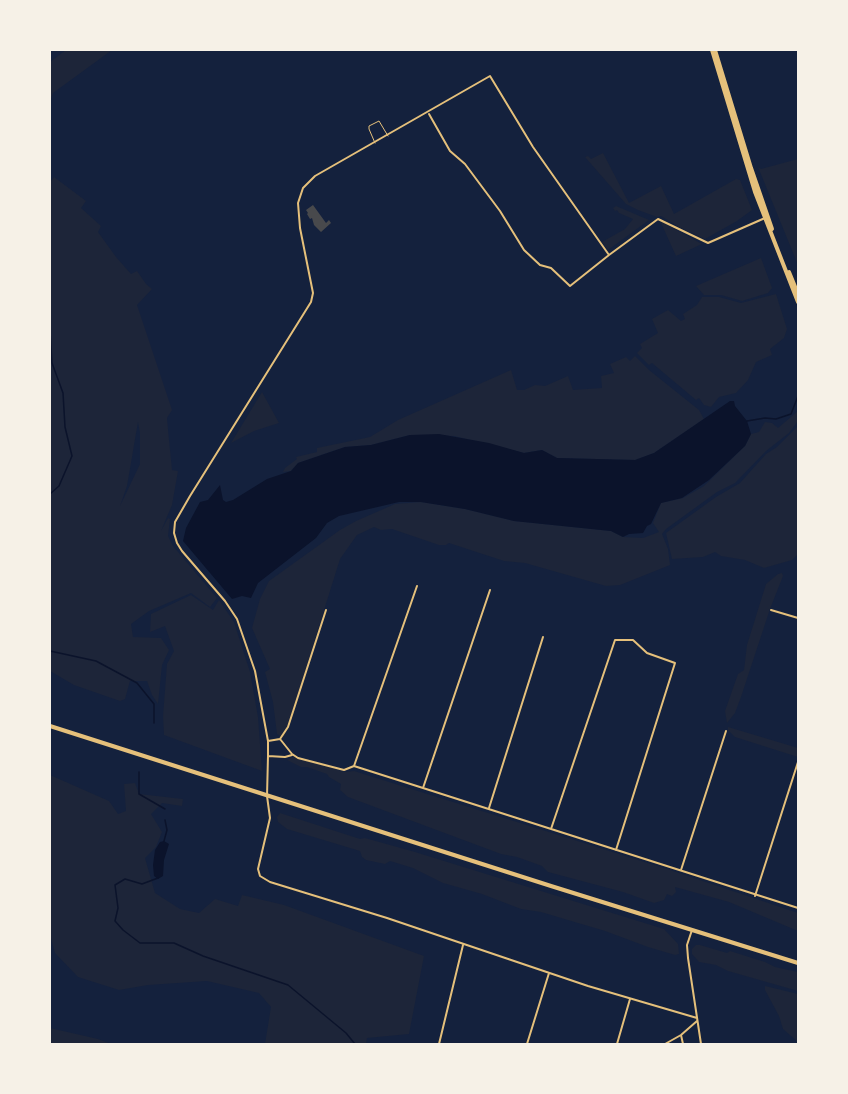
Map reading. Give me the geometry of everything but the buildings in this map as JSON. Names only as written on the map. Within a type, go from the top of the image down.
[{"type":"main road","points":[[713,50],[724,96],[765,218],[798,302]]},
{"type":"main road","points":[[713,50],[751,168],[798,294]]},
{"type":"main road","points":[[50,726],[798,963]]},
{"type":"street","points":[[609,255],[533,147],[490,76],[315,176],[303,188],[298,203],[300,228],[313,292],[311,302],[190,496],[175,522],[174,533],[177,543],[237,618],[255,671],[268,741],[267,796],[270,818],[258,869],[260,876],[549,973],[697,1019]]},
{"type":"street","points":[[428,113],[450,151],[465,164],[500,211],[524,250],[540,265],[550,268],[570,286],[658,219],[708,243],[765,218]]},
{"type":"street","points":[[354,766],[417,586]]},
{"type":"street","points":[[423,788],[490,590]]},
{"type":"street","points":[[280,740],[288,727],[326,610]]},
{"type":"street","points":[[771,610],[798,618]]},
{"type":"street","points":[[489,808],[543,638]]},
{"type":"street","points":[[551,830],[615,640],[633,640],[646,653],[675,663],[616,850]]},
{"type":"street","points":[[681,870],[726,731]]},
{"type":"street","points":[[268,741],[280,740]]},
{"type":"street","points":[[280,740],[292,754],[344,770],[354,766],[798,908]]},
{"type":"street","points":[[268,756],[285,757],[292,754]]},
{"type":"street","points":[[755,896],[798,762]]},
{"type":"street","points":[[692,930],[687,945],[688,958],[701,1044]]},
{"type":"street","points":[[439,1044],[464,944]]},
{"type":"street","points":[[527,1044],[549,973]]},
{"type":"street","points":[[617,1044],[630,999]]},
{"type":"street","points":[[665,1044],[681,1035],[697,1019]]},
{"type":"street","points":[[681,1035],[683,1044]]},
{"type":"lane","points":[[375,143],[369,126],[375,122],[379,121],[388,136]]},
{"type":"shaded area","points":[[66,50],[112,50],[53,93],[50,102],[50,62]]},
{"type":"shaded area","points":[[603,153],[629,203],[661,186],[674,214],[736,179],[740,180],[752,210],[705,239],[661,216],[657,217],[626,204],[585,157],[588,156],[591,159]]},
{"type":"shaded area","points":[[798,159],[798,265],[758,167],[761,169]]},
{"type":"shaded area","points":[[54,177],[86,201],[81,208],[101,226],[98,232],[116,257],[131,274],[137,271],[152,289],[137,305],[172,410],[167,418],[169,440],[172,470],[178,471],[172,505],[161,531],[168,518],[170,519],[168,536],[173,546],[217,598],[210,607],[191,593],[149,611],[131,624],[133,637],[161,638],[169,650],[162,665],[158,704],[147,681],[130,681],[125,699],[120,701],[74,685],[50,671],[50,182]],"holes":[[[138,422],[140,464],[120,506],[127,486]]]},
{"type":"shaded area","points":[[616,206],[649,220],[608,250],[602,242],[625,229],[633,219],[615,211],[613,208]]},
{"type":"shaded area","points":[[662,222],[702,244],[676,256]]},
{"type":"shaded area","points":[[761,258],[772,288],[768,293],[742,301],[721,295],[704,295],[696,286]]},
{"type":"shaded area","points":[[776,294],[787,329],[784,338],[770,349],[772,355],[756,362],[748,380],[736,393],[719,397],[711,407],[704,405],[699,398],[696,400],[652,363],[649,365],[637,353],[642,348],[640,344],[658,333],[652,319],[668,310],[681,321],[685,319],[683,314],[697,305],[702,297],[719,297],[741,303]]},
{"type":"shaded area","points":[[635,356],[699,410],[704,419],[654,453],[635,460],[557,458],[542,450],[524,453],[454,436],[410,435],[371,445],[345,447],[298,463],[291,471],[283,472],[297,459],[296,457],[317,452],[317,448],[370,437],[398,420],[511,370],[517,390],[524,390],[535,385],[545,386],[568,376],[573,390],[602,388],[601,376],[614,373],[610,364],[626,357],[630,361]]},
{"type":"shaded area","points":[[262,392],[279,423],[254,431],[231,443]]},
{"type":"shaded area","points":[[730,401],[734,401],[735,406],[747,421],[751,434],[745,446],[709,480],[682,498],[661,503],[651,524],[643,533],[623,537],[611,531],[514,521],[465,509],[421,502],[399,502],[339,516],[327,523],[316,538],[258,583],[251,598],[242,596],[232,599],[183,541],[186,528],[200,502],[208,500],[220,485],[223,500],[226,502],[233,500],[267,479],[291,471],[298,463],[345,447],[371,445],[410,435],[439,434],[489,443],[524,453],[542,450],[557,458],[635,460],[654,453]]},
{"type":"shaded area","points":[[798,411],[798,421],[789,433],[766,451],[735,483],[717,492],[666,529],[662,534],[668,549],[670,565],[620,585],[606,586],[525,563],[504,561],[449,543],[439,545],[392,529],[381,530],[374,527],[357,535],[340,559],[285,735],[283,738],[277,734],[273,702],[265,672],[270,669],[252,628],[260,599],[269,581],[340,530],[395,504],[421,502],[465,509],[514,521],[611,531],[623,537],[643,538],[659,532],[653,523],[661,503],[683,498],[704,486],[745,446],[751,434],[759,432],[765,422],[772,423],[778,428]]},
{"type":"shaded area","points":[[798,426],[798,554],[792,560],[764,568],[745,560],[721,556],[715,552],[703,557],[672,559],[666,533],[716,497],[740,483],[766,454],[777,447]]},
{"type":"shaded area","points":[[782,573],[783,576],[741,697],[735,713],[727,723],[725,711],[738,674],[744,670],[747,645],[766,584]]},
{"type":"shaded area","points":[[191,595],[213,610],[219,600],[234,622],[250,672],[258,717],[262,771],[164,735],[163,716],[167,664],[174,651],[165,626],[150,632],[151,614]]},
{"type":"shaded area","points":[[728,727],[798,748],[798,757],[735,737]]},
{"type":"shaded area","points":[[294,756],[345,772],[354,771],[667,869],[798,913],[798,931],[729,902],[675,887],[676,892],[672,896],[667,894],[664,900],[654,903],[623,892],[548,872],[542,866],[501,854],[348,797],[340,790],[341,784],[327,774],[301,767],[287,760]]},
{"type":"shaded area","points":[[50,775],[109,801],[118,814],[126,811],[124,784],[135,783],[139,794],[183,799],[182,806],[162,803],[151,814],[162,832],[156,847],[145,858],[155,893],[180,909],[199,913],[215,899],[238,906],[242,895],[284,905],[424,956],[409,1034],[367,1038],[366,1044],[265,1044],[271,1007],[259,993],[207,981],[148,985],[119,990],[78,977],[55,953],[50,935]]},
{"type":"shaded area","points":[[280,813],[664,929],[678,944],[679,954],[675,955],[648,947],[605,931],[541,912],[521,909],[482,894],[443,883],[413,868],[390,861],[385,864],[366,860],[360,851],[287,829],[278,822],[277,817]]},
{"type":"shaded area","points":[[164,841],[169,844],[164,860],[163,876],[158,879],[154,876],[155,850],[160,842]]},
{"type":"shaded area","points":[[696,945],[727,953],[730,951],[775,967],[798,972],[798,991],[728,971],[716,965],[699,962],[692,954],[692,949]]},
{"type":"shaded area","points":[[765,986],[798,994],[798,1042],[783,1029]]},
{"type":"shaded area","points":[[50,1028],[98,1039],[111,1044],[50,1044]]},
{"type":"waterway","points":[[50,332],[52,363],[63,393],[65,427],[72,456],[59,486],[50,494]]},
{"type":"waterway","points":[[747,421],[776,419],[791,414],[798,396]]},
{"type":"waterway","points":[[50,651],[96,661],[137,683],[154,704],[154,723]]},
{"type":"waterway","points":[[139,772],[139,794],[165,809]]},
{"type":"waterway","points":[[164,841],[167,830],[165,820]]},
{"type":"waterway","points":[[158,878],[142,884],[125,879],[115,885],[118,908],[115,921],[123,930],[140,943],[174,943],[203,956],[288,985],[346,1033],[355,1044]]}]
